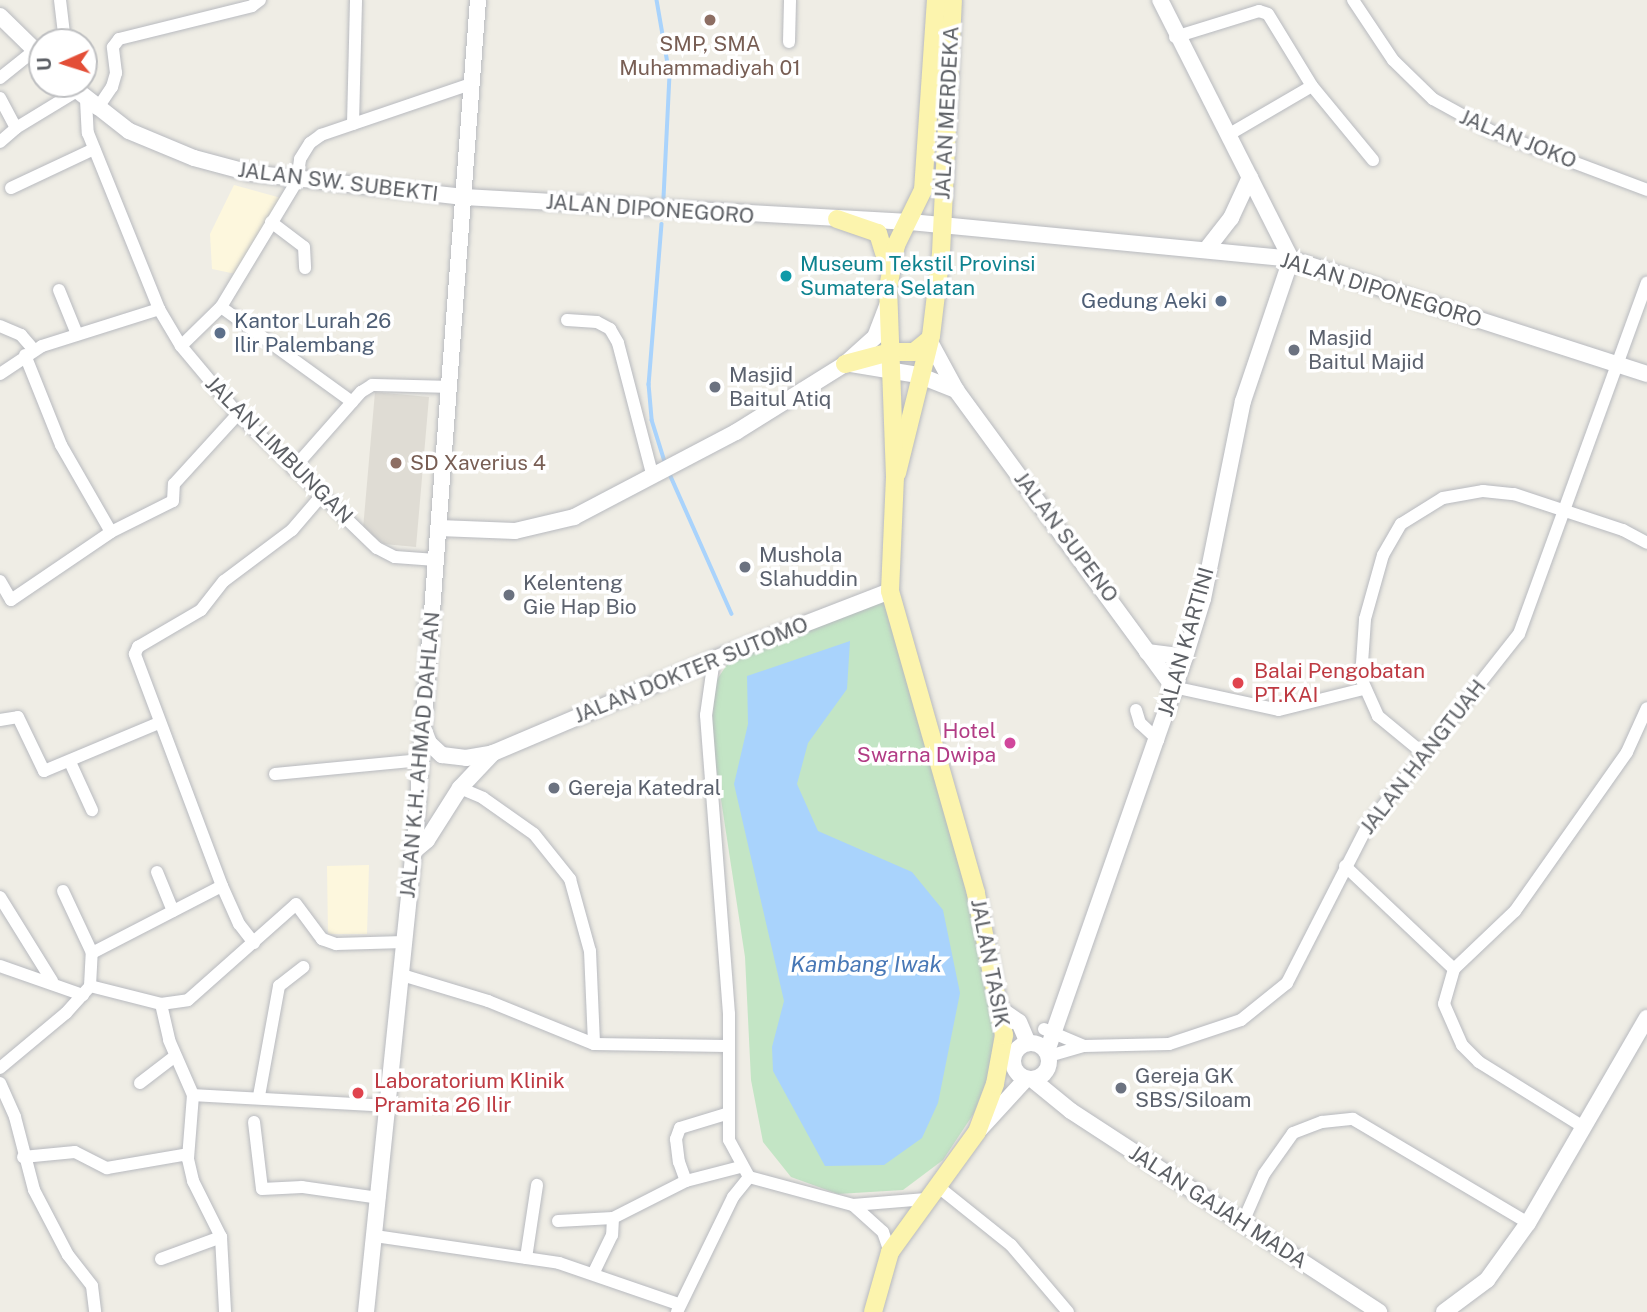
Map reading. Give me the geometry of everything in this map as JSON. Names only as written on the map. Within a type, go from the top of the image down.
[{"type":"main road","name":"JALAN MERDEKA","points":[[889,273],[898,240],[910,222],[923,190],[929,143],[936,0]]},
{"type":"main road","name":"JALAN MERDEKA","points":[[895,477],[918,375],[929,340],[942,225],[953,0]]},
{"type":"main road","points":[[837,219],[878,233],[889,273],[887,305],[895,477]]},
{"type":"main road","points":[[845,363],[890,361],[914,352],[929,340]]},
{"type":"main road","name":"JALAN TASIK","points":[[873,1312],[890,1252],[977,1132],[1002,1058],[1003,1011],[946,778],[890,591],[895,477]]},
{"type":"street","points":[[60,0],[63,28]]},
{"type":"street","points":[[98,91],[112,87],[113,47],[119,40],[260,0]]},
{"type":"street","points":[[353,124],[356,0]]},
{"type":"street","name":"JALAN K.H. AHMAD DAHLAN","points":[[366,1312],[414,851],[439,528],[446,387],[478,0]]},
{"type":"street","points":[[789,42],[790,0]]},
{"type":"street","points":[[1160,0],[1175,37],[1292,259]]},
{"type":"street","name":"JALAN JOKO","points":[[1353,0],[1393,60],[1433,99],[1456,114],[1647,190]]},
{"type":"street","points":[[1175,37],[1259,11],[1268,14],[1312,86],[1373,160]]},
{"type":"street","points":[[0,16],[28,43]]},
{"type":"street","points":[[0,78],[28,60]]},
{"type":"street","points":[[181,346],[221,307],[297,181],[300,159],[310,143],[353,124],[471,84]]},
{"type":"street","points":[[1228,135],[1312,86]]},
{"type":"street","points":[[0,98],[16,128]]},
{"type":"street","points":[[0,142],[16,128],[78,98]]},
{"type":"street","name":"JALAN LIMBUNGAN","points":[[82,98],[86,127],[94,149],[159,309],[181,346],[238,414],[293,469],[385,553],[436,560]]},
{"type":"street","name":"JALAN SW. SUBEKTI","points":[[85,98],[129,131],[194,158],[297,181],[463,197]]},
{"type":"street","points":[[11,188],[94,149]]},
{"type":"street","points":[[1206,250],[1231,218],[1250,177]]},
{"type":"street","name":"JALAN DIPONEGORO","points":[[463,197],[910,222],[1292,259],[1647,374]]},
{"type":"street","points":[[271,222],[304,247],[305,268]]},
{"type":"street","name":"JALAN KARTINI","points":[[1044,1047],[1059,1017],[1185,657],[1203,598],[1240,414],[1292,259]]},
{"type":"street","name":"JALAN HANGTUAH","points":[[1084,1046],[1169,1044],[1241,1020],[1287,984],[1368,825],[1519,634],[1647,283]]},
{"type":"street","points":[[59,290],[78,334]]},
{"type":"street","points":[[439,528],[539,528],[574,517],[736,432],[845,363],[874,337],[887,305]]},
{"type":"street","points":[[221,307],[352,402]]},
{"type":"street","points":[[0,374],[29,352],[159,309]]},
{"type":"street","points":[[568,320],[597,323],[610,329],[618,344],[663,472]]},
{"type":"street","points":[[0,326],[21,335],[61,445],[113,531]]},
{"type":"street","name":"JALAN SUPENO","points":[[929,340],[956,390],[1122,612],[1173,687]]},
{"type":"street","points":[[890,361],[956,390]]},
{"type":"street","points":[[293,469],[352,402],[372,385],[446,387]]},
{"type":"street","points":[[0,581],[5,604],[113,531],[173,501],[174,484],[238,414]]},
{"type":"street","points":[[1424,754],[1378,716],[1363,689],[1360,658],[1365,619],[1383,555],[1401,524],[1443,498],[1483,491],[1514,494],[1623,530],[1647,544]]},
{"type":"street","points":[[254,943],[239,924],[222,886],[135,654],[138,647],[201,610],[224,581],[292,530],[322,495]]},
{"type":"street","name":"JALAN DOKTER SUTOMO","points":[[493,753],[714,659],[890,591]]},
{"type":"street","points":[[1147,652],[1185,657]]},
{"type":"street","points":[[714,659],[706,715],[729,1014],[726,1114],[740,1167],[749,1177],[853,1205],[931,1192],[1011,1245],[1068,1312]]},
{"type":"street","points":[[1173,687],[1279,710],[1363,689]]},
{"type":"street","points":[[1582,1126],[1479,1062],[1462,1045],[1444,1004],[1454,970],[1515,911],[1627,752],[1647,708]]},
{"type":"street","points":[[1136,710],[1140,723],[1158,740]]},
{"type":"street","points":[[0,720],[16,716],[44,771],[159,723]]},
{"type":"street","points":[[424,728],[429,743],[442,755],[466,758],[493,753]]},
{"type":"street","points":[[414,851],[427,840],[460,788],[493,753]]},
{"type":"street","points":[[275,774],[421,760]]},
{"type":"street","points":[[69,762],[92,810]]},
{"type":"street","points":[[460,788],[503,810],[534,834],[566,872],[579,901],[590,951],[594,1044]]},
{"type":"street","points":[[1345,866],[1454,970]]},
{"type":"street","points":[[157,872],[173,911]]},
{"type":"street","points":[[92,953],[222,886]]},
{"type":"street","points":[[0,1068],[87,990],[92,953],[63,891]]},
{"type":"street","points":[[0,897],[52,981]]},
{"type":"street","points":[[0,966],[87,990],[161,1004],[188,1000],[296,904],[322,939],[336,944],[404,942]]},
{"type":"street","points":[[260,1096],[279,985],[303,967]]},
{"type":"street","points":[[402,975],[488,1000],[594,1044],[727,1046]]},
{"type":"street","points":[[161,1004],[175,1056],[193,1095],[188,1154],[193,1181],[221,1237],[225,1312]]},
{"type":"street","points":[[1003,1011],[1019,1022],[1044,1047],[1057,1101]]},
{"type":"street","points":[[1444,1312],[1487,1280],[1528,1223],[1647,1018]]},
{"type":"street","points":[[1044,1047],[1084,1046]]},
{"type":"street","points":[[1030,1079],[1016,1072],[1013,1060],[1017,1049],[1084,1046]]},
{"type":"street","points":[[977,1132],[1030,1079],[1044,1047]]},
{"type":"street","points":[[140,1083],[175,1056]]},
{"type":"street","name":"JALAN GAJAH MADA","points":[[1030,1079],[1057,1101],[1379,1312]]},
{"type":"street","points":[[0,1083],[15,1117],[23,1157],[54,1234],[92,1286],[95,1312]]},
{"type":"street","points":[[193,1095],[260,1096],[389,1106]]},
{"type":"street","points":[[686,1181],[676,1139],[680,1128],[726,1114]]},
{"type":"street","points":[[1243,1222],[1264,1174],[1293,1133],[1322,1122],[1353,1119],[1528,1223]]},
{"type":"street","points":[[254,1122],[262,1189],[302,1187],[379,1198]]},
{"type":"street","points":[[23,1157],[75,1152],[103,1168],[188,1154]]},
{"type":"street","points":[[558,1221],[613,1218],[686,1181],[740,1167]]},
{"type":"street","points":[[374,1236],[526,1258],[593,1272],[678,1308],[733,1197],[749,1177]]},
{"type":"street","points":[[526,1258],[537,1185]]},
{"type":"street","points":[[853,1205],[883,1232],[890,1252]]},
{"type":"street","points":[[593,1272],[612,1235],[613,1218]]},
{"type":"street","points":[[161,1259],[221,1237]]},
{"type":"shaded area","points":[[234,185],[281,198],[236,274],[212,269],[210,234]]},
{"type":"shaded area","name":"SD Xaverius 4","points":[[375,392],[429,397],[416,547],[384,544],[363,529]]},
{"type":"shaded area","points":[[369,865],[367,934],[328,934],[327,866]]},
{"type":"green space","points":[[883,600],[930,751],[995,1005],[993,1064],[974,1113],[943,1160],[903,1190],[838,1194],[791,1177],[763,1142],[751,1080],[745,957],[711,734],[716,681],[732,657]]},
{"type":"water","name":"Kambang Iwak","points":[[850,641],[847,689],[808,743],[797,784],[818,831],[912,872],[943,910],[960,993],[938,1103],[922,1138],[884,1165],[825,1166],[773,1071],[772,1047],[784,1001],[734,784],[748,724],[747,676]]},
{"type":"waterway","points":[[657,0],[670,75],[664,198]]},
{"type":"waterway","points":[[662,224],[649,384],[652,420],[666,465]]},
{"type":"waterway","points":[[669,472],[732,614]]},
{"type":"place","name":"SMP, SMA Muhammadiyah 01","points":[[710,20]]},
{"type":"place","name":"Museum Tekstil Provinsi Sumatera Selatan","points":[[786,276]]},
{"type":"place","name":"Gedung Aeki","points":[[1221,301]]},
{"type":"place","name":"Kantor Lurah 26 Ilir Palembang","points":[[220,333]]},
{"type":"place","name":"Masjid Baitul Majid","points":[[1294,350]]},
{"type":"place","name":"Masjid Baitul Atiq","points":[[715,387]]},
{"type":"place","name":"SD Xaverius 4","points":[[396,463]]},
{"type":"place","name":"Mushola Slahuddin","points":[[745,567]]},
{"type":"place","name":"Kelenteng Gie Hap Bio","points":[[509,595]]},
{"type":"place","name":"Balai Pengobatan PT.KAI","points":[[1238,683]]},
{"type":"place","name":"Hotel Swarna Dwipa","points":[[1010,743]]},
{"type":"place","name":"Gereja Katedral","points":[[554,788]]},
{"type":"place","name":"Gereja GK SBS/Siloam","points":[[1121,1088]]},
{"type":"place","name":"Laboratorium Klinik Pramita 26 Ilir","points":[[358,1093]]}]
